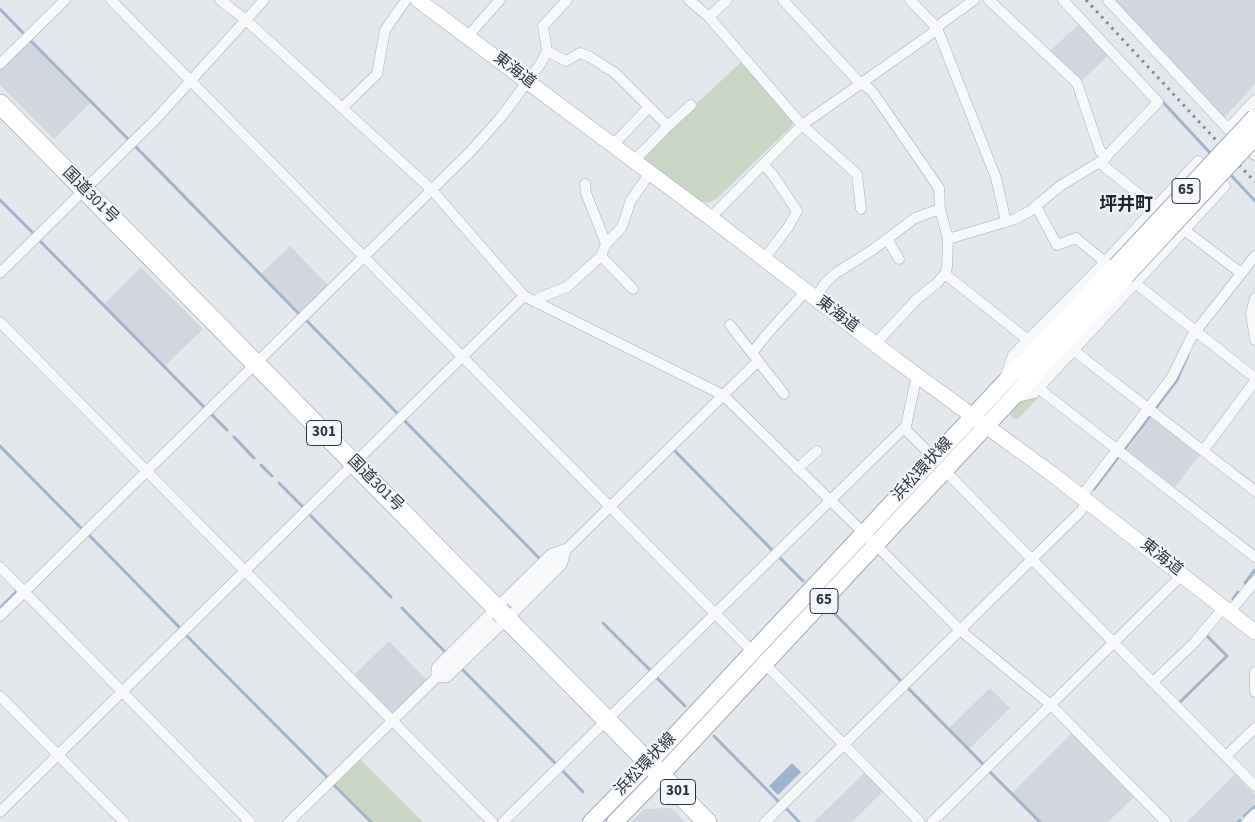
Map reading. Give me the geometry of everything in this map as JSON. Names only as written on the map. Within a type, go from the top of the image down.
[{"type":"highway","name":"国道301号","points":[[0,104],[707,822]]},
{"type":"main road","name":"東海道","points":[[418,0],[711,218],[920,378],[1084,499],[1255,632]]},
{"type":"main road","name":"浜松環状線","points":[[591,822],[655,769],[765,664],[1013,398],[1255,117]]},
{"type":"main road","name":"浜松環状線","points":[[615,822],[655,769],[752,652],[1002,386],[1120,272],[1255,137]]},
{"type":"street","points":[[0,64],[65,0]]},
{"type":"street","points":[[111,0],[752,652]]},
{"type":"street","points":[[220,0],[246,20],[432,190],[524,296],[723,396],[960,630],[1051,705],[1166,822]]},
{"type":"street","points":[[0,273],[155,120],[264,0]]},
{"type":"street","points":[[342,108],[377,74],[385,30],[406,0]]},
{"type":"street","points":[[467,37],[500,0]]},
{"type":"street","points":[[0,616],[481,140],[528,82],[547,51],[543,26],[566,0]]},
{"type":"street","points":[[689,0],[709,17],[802,125],[857,174],[861,209]]},
{"type":"street","points":[[709,17],[727,0]]},
{"type":"street","points":[[782,0],[861,83],[872,91],[939,188],[940,209],[948,239],[945,274],[917,299],[875,344]]},
{"type":"street","points":[[910,0],[937,28],[993,172],[1006,222]]},
{"type":"street","points":[[711,218],[802,125],[974,0]]},
{"type":"street","points":[[990,0],[1077,83],[1103,160],[1155,207],[1240,273]]},
{"type":"street","points":[[948,239],[1023,216],[1060,186],[1103,160],[1158,102],[1063,0]]},
{"type":"street","points":[[1108,0],[1228,129],[1255,154]]},
{"type":"street","points":[[547,51],[566,61],[580,54],[590,57],[615,73],[668,126]]},
{"type":"street","points":[[1228,129],[1255,100]]},
{"type":"street","points":[[634,161],[691,105]]},
{"type":"street","points":[[613,145],[649,107]]},
{"type":"street","points":[[1002,386],[1013,355],[1028,340],[1120,272],[1184,230],[1225,186],[1198,161],[1155,207],[1120,272],[1073,350],[1034,393],[1013,398]]},
{"type":"street","points":[[763,164],[773,175],[797,211],[789,226],[764,259]]},
{"type":"street","points":[[537,303],[539,298],[567,287],[601,256],[606,244],[622,227],[631,200],[650,173]]},
{"type":"street","points":[[584,184],[606,244]]},
{"type":"street","points":[[1036,206],[1057,245],[1076,238],[1255,380],[1203,450]]},
{"type":"street","points":[[289,822],[723,396],[755,357],[766,334],[832,276],[915,218],[940,209]]},
{"type":"street","points":[[887,239],[899,259]]},
{"type":"street","points":[[601,256],[634,290]]},
{"type":"street","points":[[765,822],[1081,511],[1084,499],[1117,450],[1172,377],[1185,347],[1195,331],[1255,256]]},
{"type":"street","points":[[945,274],[1028,340]]},
{"type":"street","points":[[0,812],[524,296]]},
{"type":"street","points":[[1255,298],[1251,313],[1255,340]]},
{"type":"street","points":[[0,322],[492,822]]},
{"type":"street","points":[[730,325],[784,394]]},
{"type":"street","points":[[1073,350],[1255,490]]},
{"type":"street","points":[[503,822],[906,426],[915,384],[920,378]]},
{"type":"street","points":[[1038,388],[1255,557]]},
{"type":"street","points":[[904,428],[934,458]]},
{"type":"street","points":[[798,469],[817,451]]},
{"type":"street","points":[[945,471],[1255,786]]},
{"type":"street","points":[[436,677],[437,667],[562,564],[566,550]]},
{"type":"street","points":[[436,677],[447,677],[551,554],[566,550]]},
{"type":"street","points":[[0,568],[250,822]]},
{"type":"street","points":[[932,822],[1182,575]]},
{"type":"street","points":[[1153,682],[1255,581]]},
{"type":"street","points":[[765,664],[920,822]]},
{"type":"street","points":[[1255,672],[1255,692]]},
{"type":"street","points":[[0,696],[124,822]]},
{"type":"street","points":[[1226,756],[1255,728]]},
{"type":"street","points":[[1247,822],[1255,814]]},
{"type":"shaded area","points":[[1111,0],[1255,0],[1255,84],[1222,120],[1187,80],[1182,71],[1162,55]]},
{"type":"shaded area","points":[[1080,23],[1109,55],[1080,82],[1049,52]]},
{"type":"shaded area","points":[[29,40],[90,103],[54,139],[0,85],[0,68]]},
{"type":"shaded area","points":[[290,246],[329,286],[301,314],[261,274]]},
{"type":"shaded area","points":[[141,267],[203,329],[165,366],[104,304]]},
{"type":"shaded area","points":[[1153,416],[1201,453],[1175,487],[1127,450]]},
{"type":"shaded area","points":[[389,641],[427,680],[392,715],[353,676]]},
{"type":"shaded area","points":[[990,688],[1010,708],[969,749],[949,728]]},
{"type":"shaded area","points":[[1072,733],[1134,797],[1108,822],[1041,822],[1012,793]]},
{"type":"shaded area","points":[[866,771],[884,790],[852,822],[814,822]]},
{"type":"shaded area","points":[[1235,774],[1255,795],[1255,803],[1236,822],[1187,822]]},
{"type":"shaded area","points":[[671,808],[685,822],[631,822],[644,809]]},
{"type":"green space","points":[[740,63],[744,63],[793,122],[791,127],[715,200],[708,203],[701,202],[645,161],[645,152]]},
{"type":"green space","points":[[1040,396],[1017,420],[1009,415],[1020,401]]},
{"type":"green space","points":[[360,759],[423,822],[372,822],[335,784]]},
{"type":"water","points":[[792,763],[801,772],[778,795],[769,786]]},
{"type":"waterway","points":[[0,9],[25,35]]},
{"type":"waterway","points":[[29,39],[128,139]]},
{"type":"waterway","points":[[1161,100],[1212,155]]},
{"type":"waterway","points":[[136,147],[300,315]]},
{"type":"waterway","points":[[1228,172],[1255,201]]},
{"type":"waterway","points":[[0,200],[33,233]]},
{"type":"waterway","points":[[40,241],[205,408]]},
{"type":"waterway","points":[[306,320],[399,415]]},
{"type":"waterway","points":[[1155,409],[1177,380],[1188,355]]},
{"type":"waterway","points":[[211,414],[227,430]]},
{"type":"waterway","points":[[1123,451],[1151,415]]},
{"type":"waterway","points":[[403,419],[540,559]]},
{"type":"waterway","points":[[234,437],[254,458]]},
{"type":"waterway","points":[[0,446],[82,529]]},
{"type":"waterway","points":[[674,450],[773,551]]},
{"type":"waterway","points":[[1094,489],[1119,456]]},
{"type":"waterway","points":[[261,465],[272,476]]},
{"type":"waterway","points":[[279,483],[304,508]]},
{"type":"waterway","points":[[308,513],[391,597]]},
{"type":"waterway","points":[[89,535],[181,629]]},
{"type":"waterway","points":[[778,556],[803,581]]},
{"type":"waterway","points":[[1245,583],[1255,570]]},
{"type":"waterway","points":[[0,608],[16,590]]},
{"type":"waterway","points":[[1233,599],[1238,592]]},
{"type":"waterway","points":[[402,608],[446,653]]},
{"type":"waterway","points":[[831,610],[902,682]]},
{"type":"waterway","points":[[603,623],[651,671]]},
{"type":"waterway","points":[[1179,703],[1227,656],[1206,635],[1208,633]]},
{"type":"waterway","points":[[185,634],[328,778]]},
{"type":"waterway","points":[[462,669],[556,764]]},
{"type":"waterway","points":[[656,677],[685,706]]},
{"type":"waterway","points":[[908,688],[984,765]]},
{"type":"waterway","points":[[714,736],[780,803]]},
{"type":"waterway","points":[[562,770],[583,792]]},
{"type":"waterway","points":[[990,772],[1040,822]]},
{"type":"waterway","points":[[333,784],[371,822]]},
{"type":"waterway","points":[[1244,816],[1255,806]]},
{"type":"waterway","points":[[785,807],[799,822]]},
{"type":"railway","points":[[1086,0],[1255,182]]},
{"type":"district","name":"坪井町","points":[[1126,206]]}]
